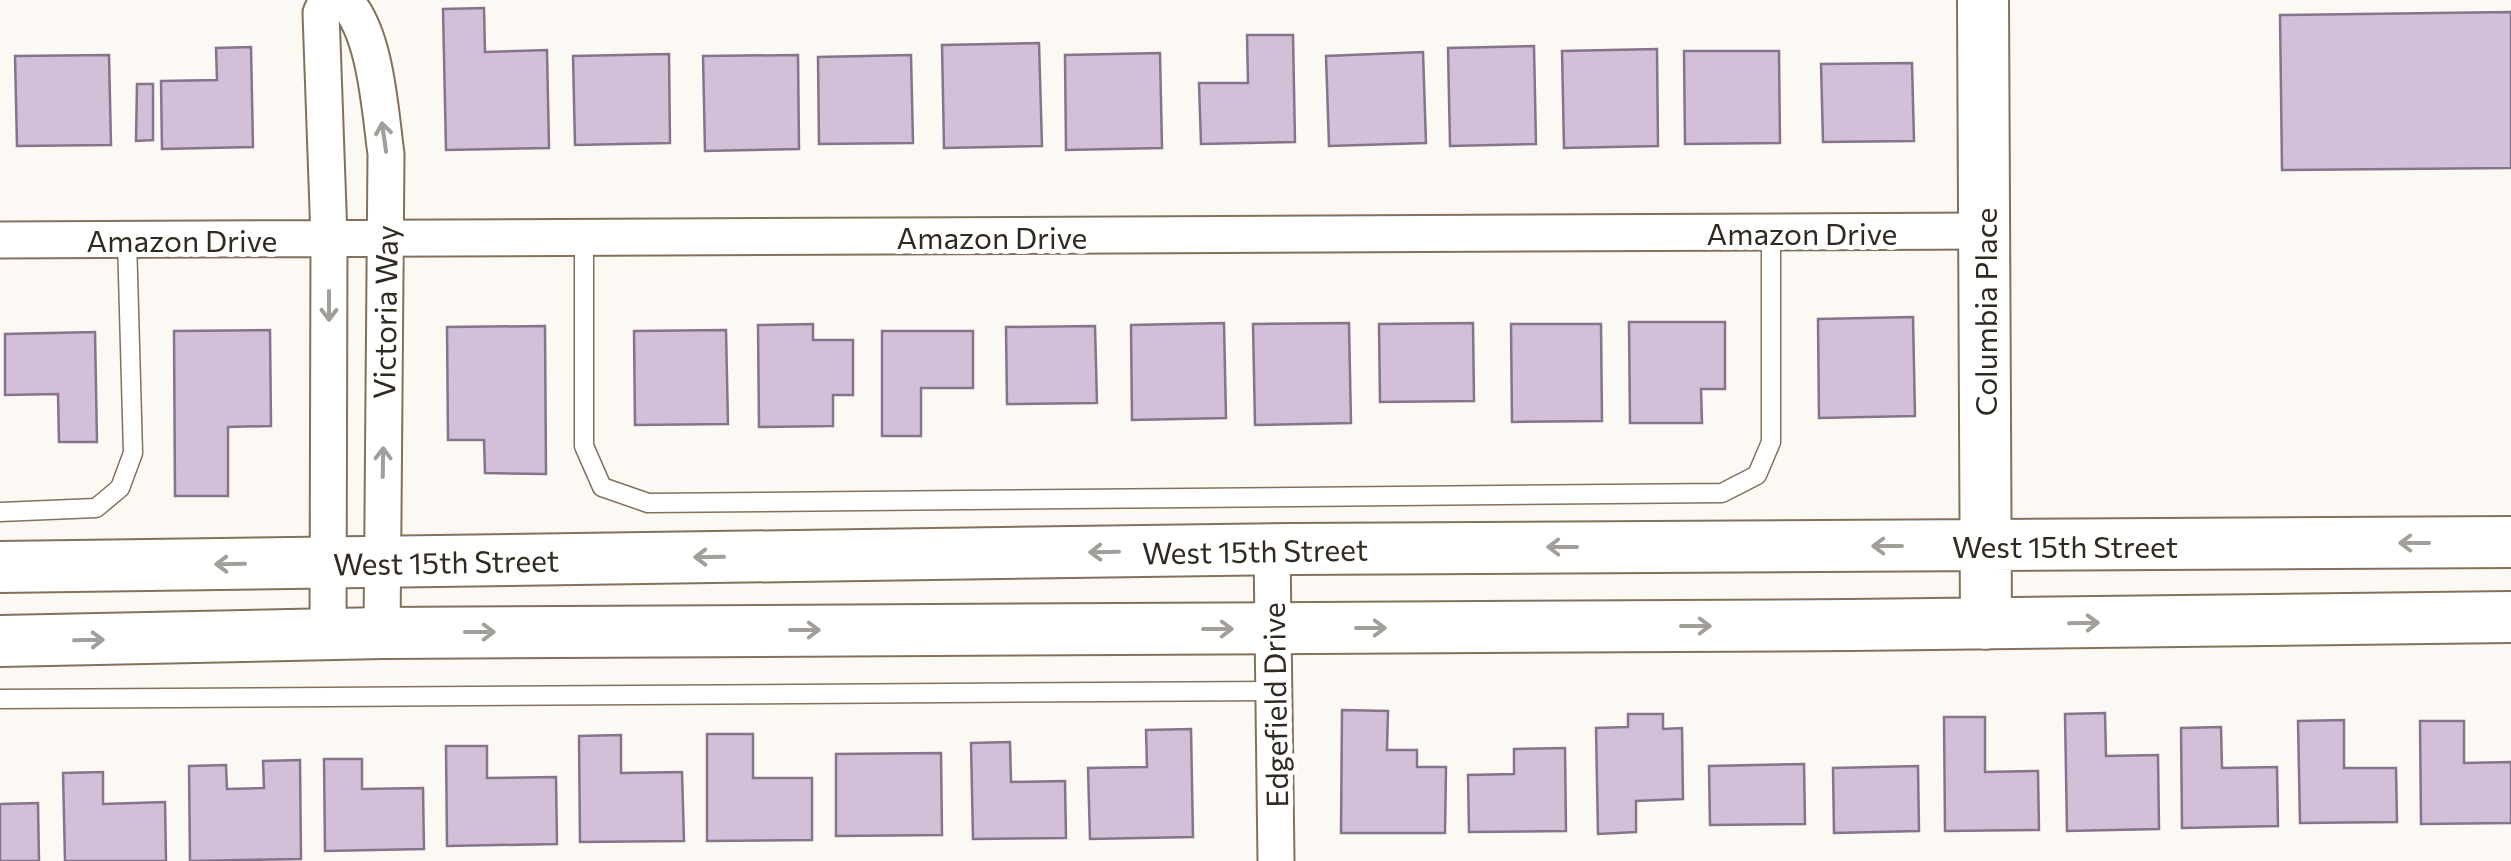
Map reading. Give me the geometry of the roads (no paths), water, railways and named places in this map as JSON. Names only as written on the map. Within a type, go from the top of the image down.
[{"type":"main road","name":"Columbia Place","points":[[1983,0],[1986,624]]},
{"type":"main road","name":"West 15th Street","points":[[0,567],[1272,549],[2511,542]]},
{"type":"main road","points":[[0,641],[382,633],[1986,624],[2511,616]]},
{"type":"street","name":"Victoria Way","points":[[327,0],[321,13],[321,49],[330,238],[328,634]]},
{"type":"street","name":"Victoria Way","points":[[344,0],[356,11],[376,78],[386,154],[382,633]]},
{"type":"street","name":"Amazon Drive","points":[[0,240],[1984,231]]},
{"type":"street","name":"Edgefield Drive","points":[[1272,549],[1276,861]]},
{"type":"lane","points":[[584,238],[584,446],[602,487],[648,503],[1722,493],[1756,475],[1771,442],[1770,232]]},
{"type":"lane","points":[[0,512],[96,508],[120,488],[133,453],[128,239]]},
{"type":"lane","points":[[0,699],[1274,691]]}]
